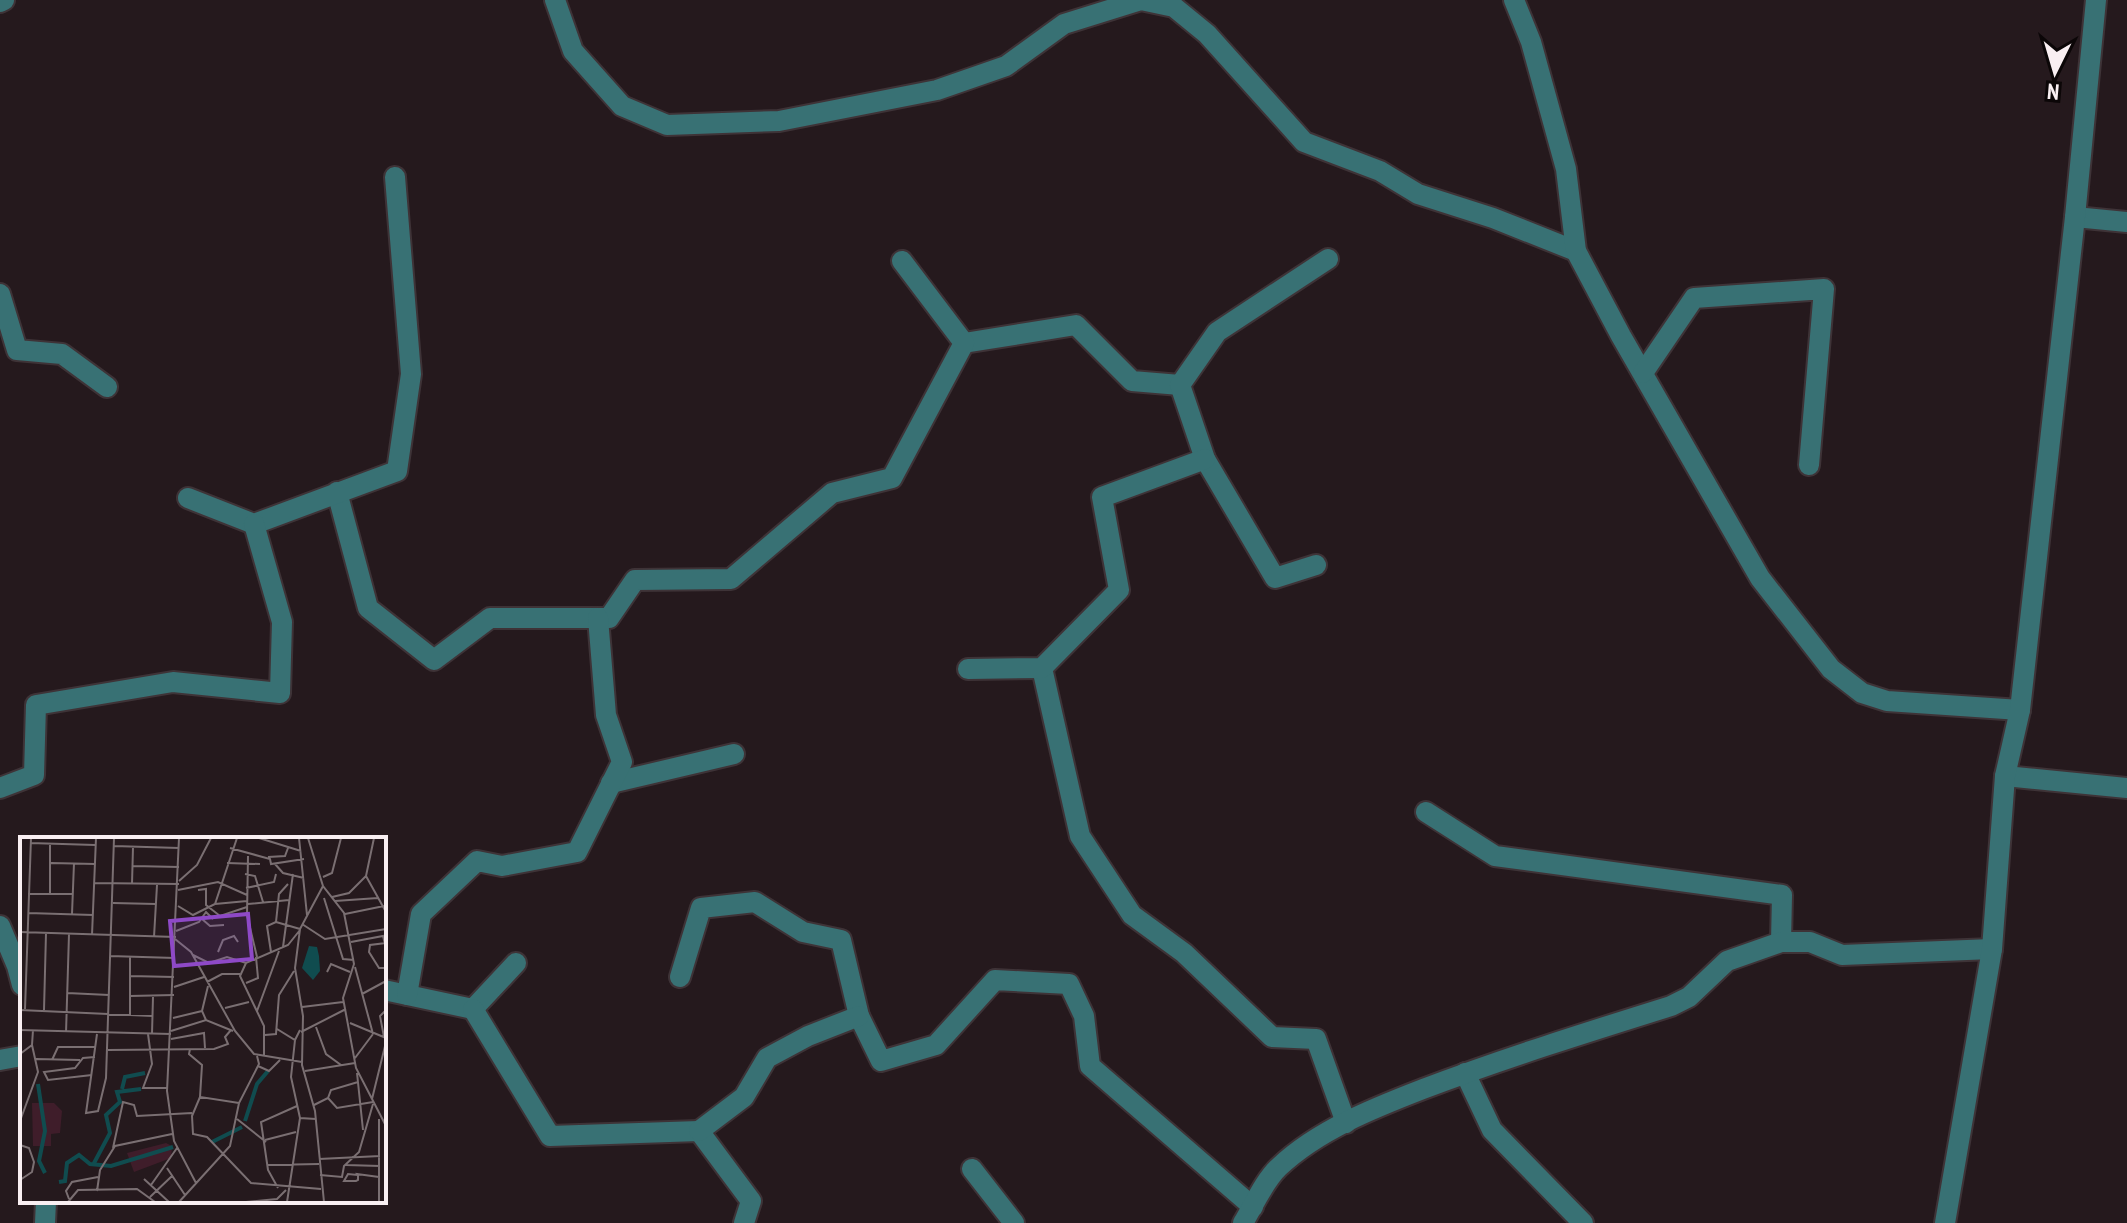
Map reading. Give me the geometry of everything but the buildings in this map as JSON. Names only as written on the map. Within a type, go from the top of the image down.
[{"type":"street","points":[[555,0],[573,51],[622,106],[667,125],[779,121],[937,90],[1006,66],[1064,24],[1141,0],[1174,7],[1207,34],[1304,142],[1380,171],[1418,194],[1493,218],[1576,251]]},
{"type":"street","points":[[1514,0],[1531,42],[1566,169],[1576,251],[1760,578],[1831,669],[1862,693],[1887,701],[2020,710]]},
{"type":"street","points":[[1945,1223],[1992,949],[2005,776],[2020,710],[2096,0]]},
{"type":"street","points":[[188,498],[254,524],[397,471],[411,374],[395,177]]},
{"type":"street","points":[[2075,217],[2127,222]]},
{"type":"street","points":[[1180,385],[1217,332],[1328,259]]},
{"type":"street","points":[[902,261],[964,343]]},
{"type":"street","points":[[1643,373],[1694,298],[1824,289],[1809,465]]},
{"type":"street","points":[[0,294],[17,350],[62,354],[107,387]]},
{"type":"street","points":[[964,343],[1076,325],[1132,381],[1180,385]]},
{"type":"street","points":[[337,492],[368,608],[434,660],[490,618],[609,618],[635,580],[731,579],[832,493],[892,478],[964,343]]},
{"type":"street","points":[[1180,385],[1205,459],[1275,578],[1316,565]]},
{"type":"street","points":[[968,669],[1042,668],[1119,590],[1102,497],[1205,459]]},
{"type":"street","points":[[0,788],[34,775],[36,705],[173,682],[280,693],[282,622],[254,524]]},
{"type":"street","points":[[407,995],[421,914],[477,861],[502,866],[577,852],[622,762],[606,715],[598,618]]},
{"type":"street","points":[[1042,668],[1080,836],[1132,915],[1184,953],[1272,1037],[1316,1039],[1346,1123]]},
{"type":"street","points":[[611,783],[734,754]]},
{"type":"street","points":[[2005,776],[2127,788]]},
{"type":"street","points":[[1426,812],[1495,856],[1782,895],[1781,942]]},
{"type":"street","points":[[680,977],[701,908],[755,902],[803,932],[841,940],[859,1016],[881,1061],[936,1045],[995,980],[1069,984],[1084,1016],[1090,1066],[1248,1215],[1276,1169],[1293,1154],[1346,1123],[1385,1104],[1465,1073],[1671,1006],[1689,997],[1727,961],[1781,942],[1810,942],[1842,955],[1992,949]]},
{"type":"street","points":[[0,926],[20,977]]},
{"type":"street","points":[[473,1009],[516,963]]},
{"type":"street","points":[[386,990],[473,1009],[550,1136],[699,1131],[744,1097],[767,1058],[808,1036],[859,1016]]},
{"type":"street","points":[[0,1060],[20,1056]]},
{"type":"street","points":[[1465,1073],[1492,1130],[1583,1223]]},
{"type":"street","points":[[699,1131],[751,1201],[744,1223]]},
{"type":"street","points":[[972,1169],[1014,1223]]},
{"type":"street","points":[[45,1223],[46,1203]]}]
